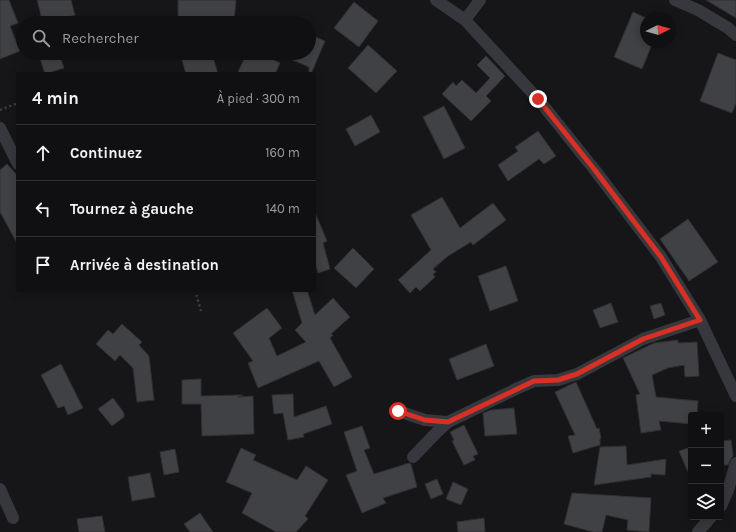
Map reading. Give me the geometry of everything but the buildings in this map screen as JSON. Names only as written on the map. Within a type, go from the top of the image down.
[{"type":"street","points":[[436,0],[465,20],[538,99],[661,257],[700,320],[736,396]]},
{"type":"street","points":[[465,20],[480,0]]},
{"type":"street","points":[[675,0],[698,10],[728,28],[736,35]]},
{"type":"street","points":[[0,128],[16,160]]},
{"type":"street","points":[[413,457],[448,422],[534,381],[558,380],[577,374],[643,339],[700,320]]},
{"type":"street","points":[[398,411],[425,420],[448,422]]},
{"type":"street","points":[[724,499],[736,463]]},
{"type":"street","points":[[0,489],[13,518]]},
{"type":"street","points":[[698,532],[708,520]]},
{"type":"path","points":[[0,110],[16,104]]},
{"type":"path","points":[[195,292],[202,311]]},
{"type":"route","points":[[398,411],[425,420],[448,422],[534,381],[558,380],[577,374],[643,339],[700,320],[661,257],[538,99]]}]
